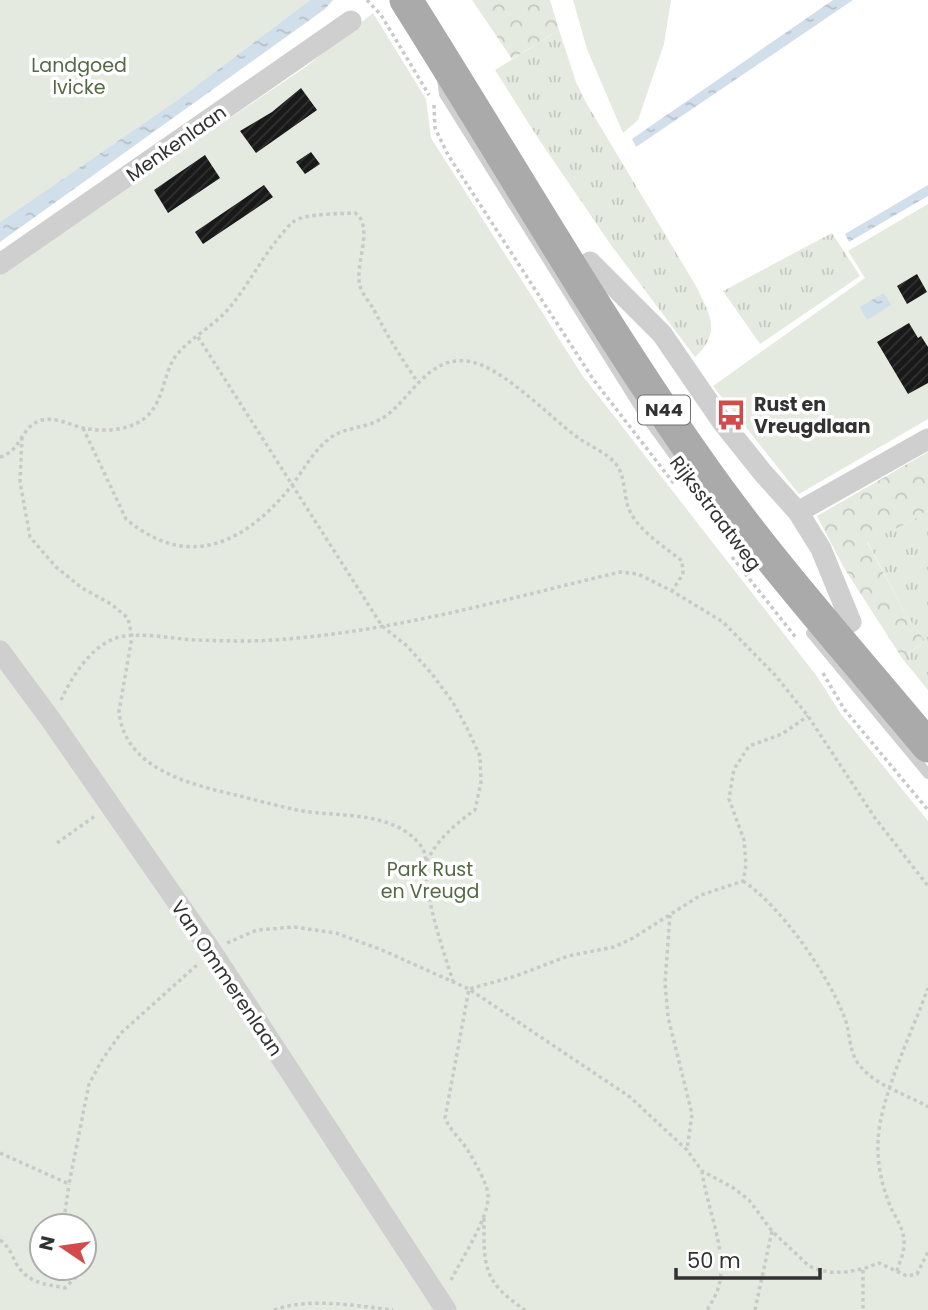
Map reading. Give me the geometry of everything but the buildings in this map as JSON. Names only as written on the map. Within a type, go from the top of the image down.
[{"type":"main road","name":"Rijksstraatweg","points":[[406,0],[627,356],[696,459],[756,538],[928,746]]},
{"type":"main road","name":"Rijksstraatweg","points":[[428,0],[644,349],[712,448],[767,523],[928,714]]},
{"type":"street","name":"Menkenlaan","points":[[0,264],[351,21]]},
{"type":"street","name":"Rijksstraatweg","points":[[590,262],[662,334],[723,423],[798,512],[821,549],[851,622]]},
{"type":"street","points":[[798,512],[928,439]]},
{"type":"street","name":"Van Ommerenlaan","points":[[0,652],[51,720],[212,952],[442,1304]]},
{"type":"lane","name":"Rijksstraatweg","points":[[436,48],[444,94],[645,416],[747,554]]},
{"type":"lane","points":[[801,621],[928,775]]},
{"type":"path","points":[[0,457],[16,449],[29,428],[40,421],[54,419],[100,430],[135,424],[147,417],[160,397],[172,362],[181,348],[198,337],[230,307],[256,267],[293,221],[303,217],[355,213],[361,217],[365,224],[359,271],[360,287],[391,343],[417,381]]},
{"type":"path","points":[[198,337],[382,626],[407,646],[446,692],[480,756],[481,782],[475,810],[453,825],[433,849],[425,864]]},
{"type":"path","points":[[83,428],[126,519],[157,540],[182,546],[207,545],[231,540],[254,525],[293,484],[312,457],[331,437],[375,424],[392,411],[417,381],[437,366],[457,362],[478,364],[515,387],[579,439],[614,461],[621,471],[629,510],[640,526],[682,561],[683,574],[672,591]]},
{"type":"path","points":[[22,437],[20,482],[30,537],[56,567],[82,588],[111,604],[128,618],[132,637],[118,711],[120,723],[132,747],[152,766],[178,780],[298,810],[380,820],[406,830],[424,849],[427,886],[453,981]]},
{"type":"path","points":[[51,720],[75,672],[95,652],[116,638],[274,640],[332,635],[493,603],[620,572],[638,574],[723,622],[775,676],[808,716],[874,818],[928,886]]},
{"type":"path","points":[[743,881],[746,864],[744,840],[729,799],[734,769],[749,746],[782,734],[808,716]]},
{"type":"path","points":[[57,843],[109,806]]},
{"type":"path","points":[[469,989],[503,981],[568,956],[614,947],[701,895],[743,881]]},
{"type":"path","points":[[743,881],[767,901],[826,978],[845,1017],[853,1056],[862,1068],[890,1090],[928,1107]]},
{"type":"path","points":[[670,915],[665,983],[668,1017],[692,1114],[687,1150]]},
{"type":"path","points":[[65,1212],[89,1084],[121,1033],[212,952],[233,939],[257,930],[294,927],[336,933],[469,989],[630,1097],[687,1150],[702,1171],[749,1199],[772,1231],[809,1266],[817,1270],[852,1273],[879,1263],[907,1276],[916,1274],[928,1252]]},
{"type":"path","points":[[897,1271],[904,1246],[902,1228],[888,1202],[878,1159],[879,1125],[928,988]]},
{"type":"path","points":[[442,1304],[450,1282],[480,1227],[488,1195],[473,1158],[464,1143],[449,1128],[445,1118],[469,989]]},
{"type":"path","points":[[0,1153],[69,1184]]},
{"type":"path","points":[[702,1171],[704,1193],[719,1255],[720,1282],[707,1310]]},
{"type":"path","points":[[484,1212],[484,1256],[491,1281],[525,1310]]},
{"type":"path","points":[[755,1310],[772,1231]]},
{"type":"path","points":[[0,1240],[8,1246],[18,1267],[28,1276]]},
{"type":"path","points":[[863,1270],[863,1310]]},
{"type":"path","points":[[35,1282],[65,1288],[71,1282]]},
{"type":"path","points":[[274,1310],[286,1306],[343,1304],[393,1310]]},
{"type":"green space","name":"Landgoed Ivicke","points":[[0,0],[310,0],[176,101],[0,222]]},
{"type":"green space","points":[[472,0],[550,0],[559,30],[512,59]]},
{"type":"green space","points":[[573,0],[671,0],[664,44],[638,120],[623,133],[587,49]]},
{"type":"green space","name":"Park Rust en Vreugd","points":[[373,13],[426,99],[431,138],[582,375],[816,675],[841,714],[928,821],[928,1310],[0,1310],[0,273],[307,66]]},
{"type":"green space","points":[[559,30],[576,82],[588,106],[706,306],[711,331],[709,339],[695,357],[611,245],[495,70]]},
{"type":"green space","points":[[928,204],[928,419],[799,494],[713,386],[865,278],[848,251]]},
{"type":"green space","points":[[832,233],[860,276],[760,344],[723,291]]},
{"type":"green space","points":[[928,452],[928,510],[910,522],[867,542],[905,613],[925,641],[902,658],[844,568],[817,516]]},
{"type":"green space","points":[[928,510],[928,690],[902,658],[925,641],[905,613],[867,541],[910,522]]},
{"type":"water","points":[[310,0],[333,0],[325,9],[0,242],[0,222],[176,101]]},
{"type":"water","points":[[833,0],[853,0],[636,147],[632,139]]},
{"type":"water","points":[[928,185],[928,196],[849,242],[845,234]]},
{"type":"water","points":[[884,293],[891,305],[867,320],[860,307]]},
{"type":"place","name":"Rust en Vreugdlaan","points":[[731,415]]}]
